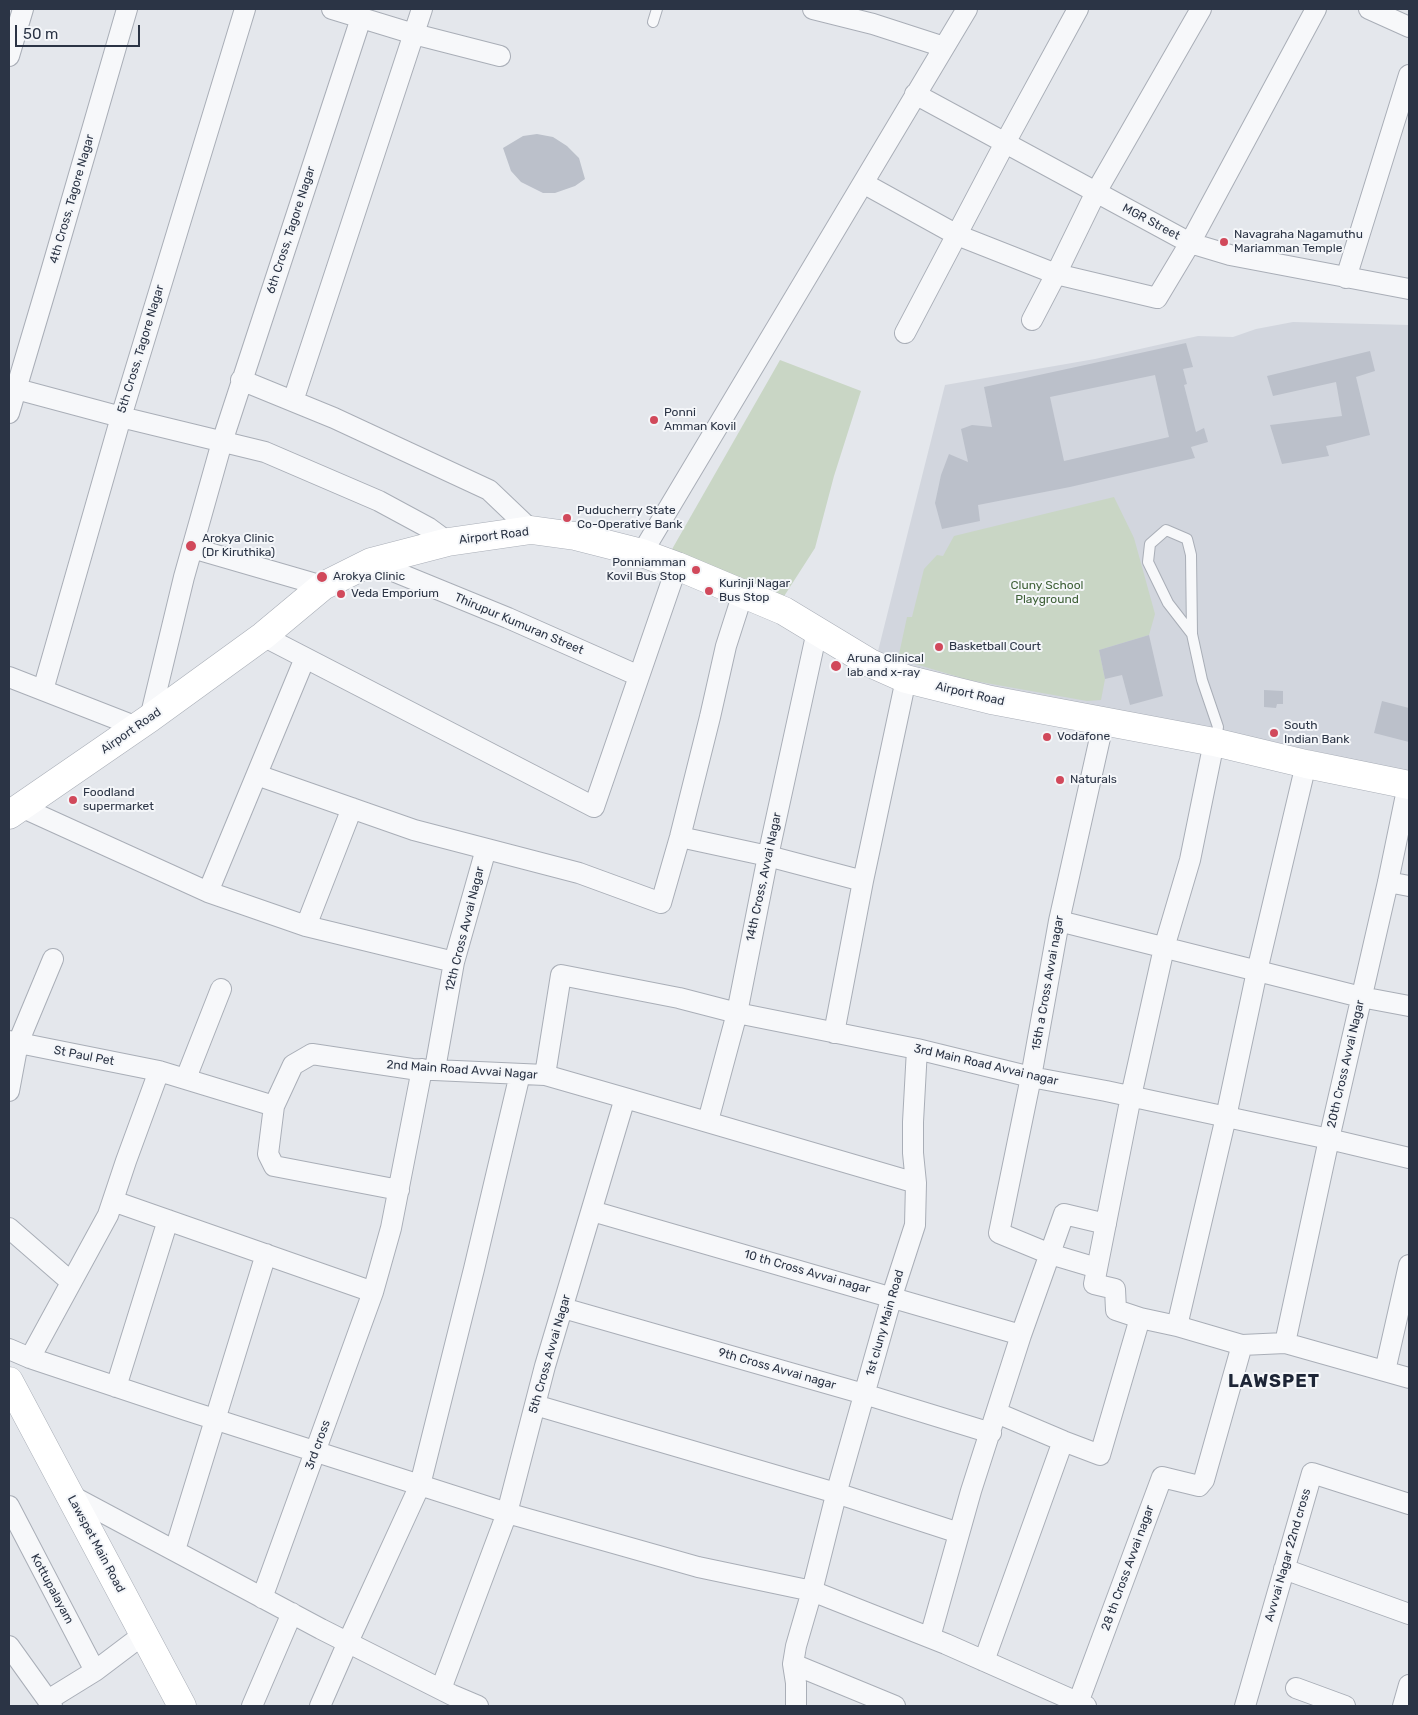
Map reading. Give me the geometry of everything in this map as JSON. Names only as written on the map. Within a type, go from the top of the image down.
[{"type":"street","points":[[9,56],[23,9]]},
{"type":"street","name":"4th Cross, Tagore Nagar","points":[[9,412],[12,387],[50,275],[127,9]]},
{"type":"street","name":"5th Cross, Tagore Nagar","points":[[43,690],[121,418],[245,9]]},
{"type":"street","points":[[332,9],[414,34],[500,56]]},
{"type":"street","points":[[293,401],[422,9]]},
{"type":"street","points":[[813,9],[875,16],[944,47]]},
{"type":"street","points":[[642,553],[967,9]]},
{"type":"street","points":[[905,333],[1078,9]]},
{"type":"street","points":[[1032,320],[1096,192],[1201,9]]},
{"type":"street","points":[[863,182],[957,235],[1056,274],[1157,298],[1190,243],[1316,9]]},
{"type":"street","points":[[1369,9],[1409,27]]},
{"type":"street","name":"6th Cross, Tagore Nagar","points":[[144,723],[241,380],[361,18]]},
{"type":"street","points":[[1346,278],[1409,75]]},
{"type":"street","name":"MGR Street","points":[[915,94],[1190,243],[1230,255],[1409,289]]},
{"type":"street","points":[[241,380],[334,418],[489,490],[531,530]]},
{"type":"street","points":[[12,387],[121,418],[222,442],[247,446],[265,452],[379,501],[429,528],[448,542]]},
{"type":"street","name":"Airport Road","points":[[15,811],[144,723],[263,636],[323,586],[371,562],[448,542],[531,530],[575,536],[642,553],[677,566],[784,611],[870,663],[906,679],[991,700],[1214,742],[1306,764],[1408,785]]},
{"type":"street","points":[[192,548],[323,586]]},
{"type":"street","name":"Thirupur Kumuran Street","points":[[371,562],[508,618],[639,676]]},
{"type":"street","points":[[263,636],[594,807],[677,566]]},
{"type":"street","points":[[257,775],[414,830],[579,873],[661,903],[680,837],[726,646],[743,593]]},
{"type":"street","name":"14th Cross, Avvai Nagar","points":[[708,1121],[736,1013],[817,631]]},
{"type":"street","points":[[208,892],[305,658]]},
{"type":"street","points":[[9,677],[144,723]]},
{"type":"street","points":[[834,1033],[863,881],[906,679]]},
{"type":"street","name":"15th a Cross Avvai nagar","points":[[1097,1268],[1050,1254],[999,1233],[1031,1077],[1059,921],[1104,720]]},
{"type":"street","points":[[1214,742],[1190,860],[1164,948],[1131,1096],[1094,1284],[1114,1289],[1116,1310],[1140,1318],[1242,1345],[1285,1343],[1409,1378]]},
{"type":"street","points":[[1176,1326],[1226,1117],[1257,971],[1306,764]]},
{"type":"street","name":"20th Cross Avvai Nagar","points":[[1285,1343],[1408,785]]},
{"type":"street","points":[[306,926],[352,808]]},
{"type":"street","points":[[15,811],[208,892],[306,926],[454,962]]},
{"type":"street","points":[[680,837],[768,856],[863,881]]},
{"type":"street","name":"12th Cross Avvai Nagar","points":[[399,1190],[454,962],[486,849]]},
{"type":"street","points":[[1388,882],[1409,886]]},
{"type":"street","points":[[1059,921],[1361,997],[1409,1006]]},
{"type":"street","points":[[9,1091],[13,1042],[53,959]]},
{"type":"street","name":"3rd Main Road Avvai nagar","points":[[546,1075],[562,975],[679,998],[736,1013],[917,1049],[1031,1077],[1329,1138],[1409,1158]]},
{"type":"street","points":[[186,1078],[220,988]]},
{"type":"street","name":"St Paul Pet","points":[[13,1042],[159,1070],[274,1106]]},
{"type":"street","name":"1st cluny Main Road","points":[[796,1706],[796,1683],[793,1664],[796,1646],[812,1591],[836,1493],[892,1296],[915,1225],[916,1183],[913,1153],[913,1122],[917,1049]]},
{"type":"street","name":"2nd Main Road Avvai Nagar","points":[[399,1190],[274,1166],[268,1154],[274,1106],[293,1065],[312,1054],[429,1069],[546,1075],[625,1098]]},
{"type":"street","points":[[30,1358],[108,1214],[159,1070]]},
{"type":"street","points":[[320,1706],[420,1485],[472,1278],[520,1074]]},
{"type":"street","points":[[625,1098],[916,1183]]},
{"type":"street","name":"5th Cross Avvai Nagar","points":[[447,1697],[507,1513],[562,1308],[625,1098]]},
{"type":"street","name":"3rd cross","points":[[262,1598],[373,1292],[391,1228],[399,1190]]},
{"type":"street","points":[[113,1201],[373,1292]]},
{"type":"street","name":"10 th Cross Avvai nagar","points":[[592,1211],[892,1296],[1021,1335]]},
{"type":"street","points":[[930,1638],[959,1533],[1021,1335],[1064,1214],[1106,1224]]},
{"type":"street","points":[[116,1387],[168,1220]]},
{"type":"street","points":[[9,1228],[71,1282]]},
{"type":"street","points":[[174,1550],[266,1254]]},
{"type":"street","points":[[1385,1371],[1409,1265]]},
{"type":"street","name":"9th Cross Avvai nagar","points":[[562,1308],[864,1394],[991,1433]]},
{"type":"street","points":[[997,1413],[1064,1442],[1100,1455],[1140,1318]]},
{"type":"street","name":"28 th Cross Avvai nagar","points":[[1082,1704],[1162,1477],[1199,1486],[1204,1480],[1242,1345]]},
{"type":"street","points":[[9,1349],[30,1358],[215,1420],[507,1513],[698,1567],[812,1591],[930,1638],[1082,1704]]},
{"type":"street","name":"Lawspet Main Road","points":[[9,1382],[182,1706]]},
{"type":"street","points":[[535,1405],[836,1493],[959,1533]]},
{"type":"street","points":[[984,1661],[1064,1442]]},
{"type":"street","name":"Avvvai Nagar 22nd cross","points":[[1245,1706],[1312,1473],[1409,1504]]},
{"type":"street","points":[[70,1495],[348,1642],[447,1697],[478,1706]]},
{"type":"street","name":"Kottupalayam","points":[[9,1506],[95,1671]]},
{"type":"street","points":[[1284,1569],[1409,1614]]},
{"type":"street","points":[[252,1706],[292,1613]]},
{"type":"street","points":[[9,1646],[50,1703],[144,1634]]},
{"type":"street","points":[[793,1664],[895,1706]]},
{"type":"street","points":[[1403,1706],[1409,1684]]},
{"type":"street","points":[[1296,1688],[1346,1706]]},
{"type":"lane","points":[[653,22],[657,9]]},
{"type":"lane","points":[[1192,634],[1168,603],[1148,562],[1150,544],[1166,530],[1187,539],[1191,555],[1192,634],[1202,680],[1218,727],[1214,742]]},
{"type":"shaded area","points":[[1293,322],[1409,325],[1409,772],[1247,736],[875,663],[945,385],[1095,359],[1198,336],[1233,337],[1256,329]]},
{"type":"green space","points":[[780,360],[861,391],[834,476],[815,548],[781,601],[667,558]]},
{"type":"green space","name":"Cluny School Playground","points":[[1114,497],[1134,538],[1155,614],[1149,635],[1099,650],[1105,679],[1101,700],[1087,701],[969,680],[898,659],[907,617],[912,617],[924,569],[937,555],[943,556],[954,536]]},
{"type":"building","points":[[537,134],[553,137],[567,146],[579,158],[585,179],[575,186],[555,193],[543,193],[521,182],[511,171],[503,148],[523,136]]},
{"type":"building","points":[[1186,343],[1193,367],[1183,369],[1187,384],[1184,385],[1196,432],[1204,428],[1208,442],[1191,447],[1195,458],[1070,487],[978,505],[980,521],[942,529],[935,503],[941,475],[949,454],[968,462],[961,429],[972,425],[992,427],[984,387]],"holes":[[[1155,375],[1169,437],[1064,461],[1050,397]]]},
{"type":"building","points":[[1370,351],[1375,371],[1356,377],[1370,435],[1326,446],[1329,456],[1282,464],[1270,425],[1342,416],[1336,382],[1273,396],[1267,376]]},
{"type":"building","points":[[1149,635],[1163,696],[1130,705],[1122,675],[1105,679],[1099,650]]},
{"type":"building","points":[[1264,690],[1283,691],[1283,704],[1277,704],[1276,708],[1264,707]]},
{"type":"building","points":[[1382,701],[1409,708],[1409,742],[1374,733]]},
{"type":"place","name":"Navagraha Nagamuthu Mariamman Temple","points":[[1224,242]]},
{"type":"place","name":"Ponni Amman Kovil","points":[[654,420]]},
{"type":"place","name":"Puducherry State Co-Operative Bank","points":[[567,518]]},
{"type":"place","name":"Arokya Clinic (Dr Kiruthika)","points":[[191,546]]},
{"type":"place","name":"Ponniamman Kovil Bus Stop","points":[[696,570]]},
{"type":"place","name":"Arokya Clinic","points":[[322,577]]},
{"type":"place","name":"Kurinji Nagar Bus Stop","points":[[709,591]]},
{"type":"place","name":"Veda Emporium","points":[[341,594]]},
{"type":"place","name":"Basketball Court","points":[[939,647]]},
{"type":"place","name":"Aruna Clinical lab and x-ray","points":[[836,666]]},
{"type":"place","name":"South Indian Bank","points":[[1274,733]]},
{"type":"place","name":"Vodafone","points":[[1047,737]]},
{"type":"place","name":"Naturals","points":[[1060,780]]},
{"type":"place","name":"Foodland supermarket","points":[[73,800]]},
{"type":"district","name":"LAWSPET","points":[[1274,1382]]}]
